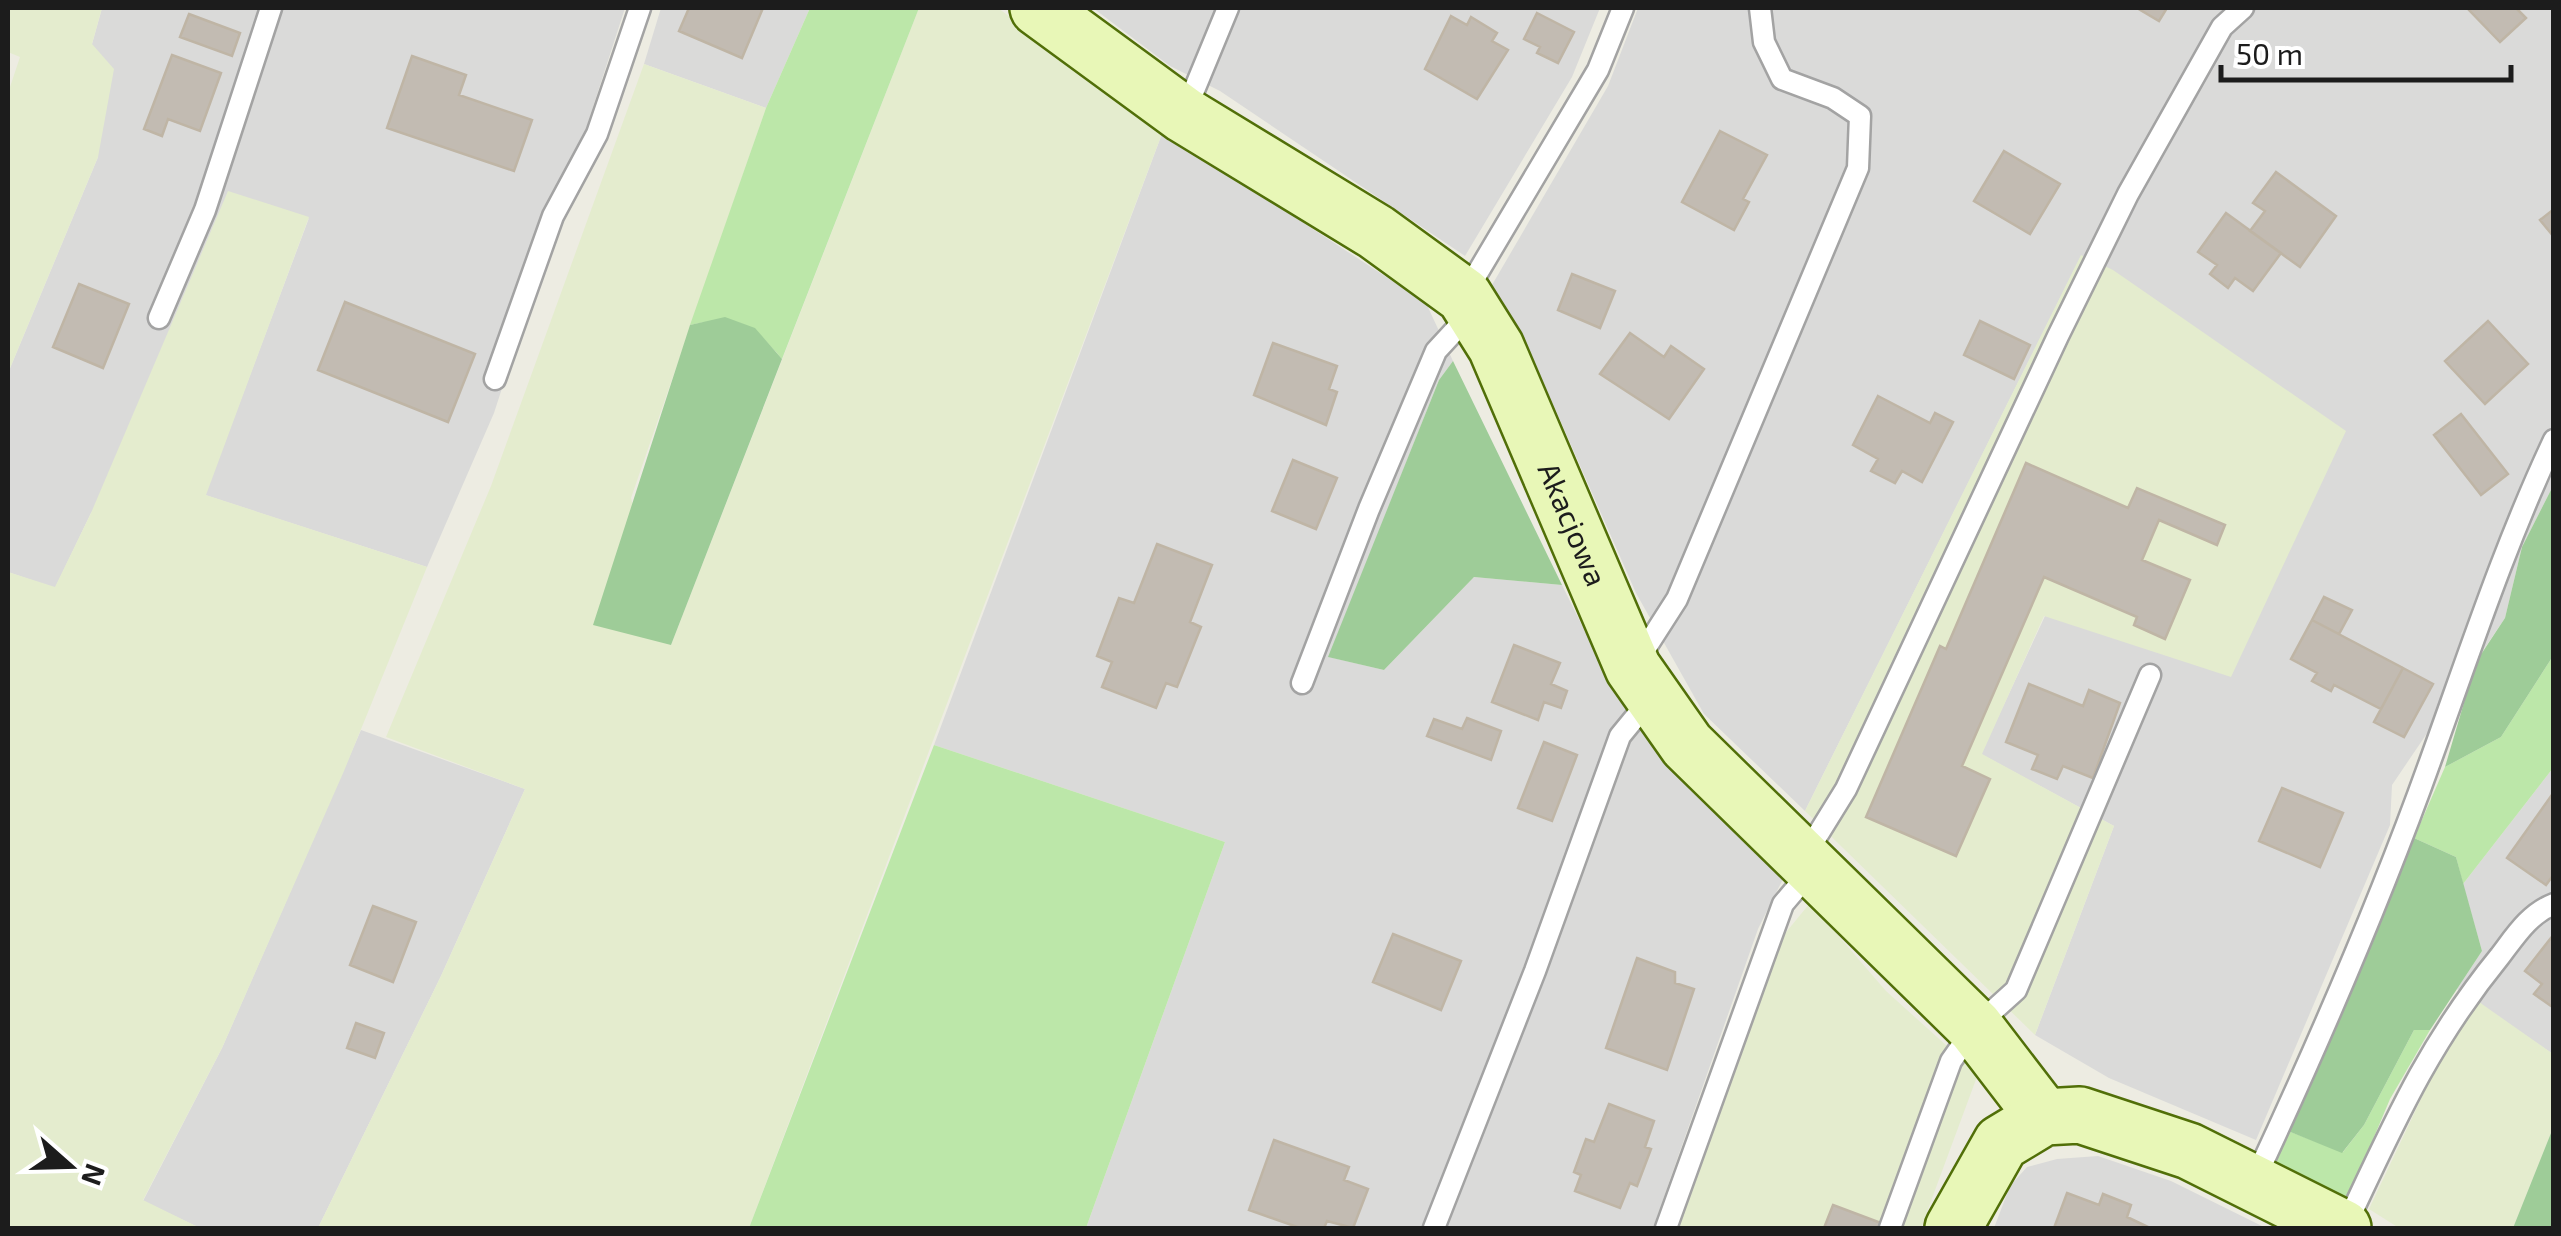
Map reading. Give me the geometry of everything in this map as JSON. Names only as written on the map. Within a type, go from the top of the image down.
[{"type":"street","name":"Akacjowa","points":[[1038,8],[1184,115],[1376,232],[1469,304],[1496,347],[1534,429],[1643,682],[1687,744],[1975,1027],[2044,1117]]},
{"type":"street","points":[[1954,1228],[2001,1143],[2044,1117],[2080,1115],[2118,1124],[2189,1151],[2343,1228]]},
{"type":"lane","points":[[159,318],[205,210],[271,8]]},
{"type":"lane","points":[[495,379],[553,216],[597,134],[640,8]]},
{"type":"lane","points":[[1184,115],[1228,8]]},
{"type":"lane","points":[[1302,684],[1368,509],[1436,351],[1469,304],[1598,70],[1623,8]]},
{"type":"lane","points":[[1434,1228],[1535,971],[1620,736],[1858,168],[1860,116],[1833,98],[1782,80],[1764,42],[1760,8]]},
{"type":"lane","points":[[1666,1228],[1783,904],[1846,789],[2128,194],[2222,26],[2242,8]]},
{"type":"lane","points":[[2253,1184],[2342,983],[2431,760],[2483,608],[2554,440]]},
{"type":"lane","points":[[1890,1228],[1952,1061],[1975,1027],[2016,990],[2150,674]]},
{"type":"lane","points":[[2343,1228],[2419,1069],[2470,992],[2536,911],[2554,904]]},
{"type":"shaded area","points":[[102,8],[625,8],[494,413],[427,567],[205,495],[309,218],[91,513],[55,588],[8,572],[8,373],[98,157],[92,44]]},
{"type":"shaded area","points":[[661,8],[810,8],[766,108],[644,64]]},
{"type":"shaded area","points":[[1093,8],[1600,8],[1572,77],[1465,256],[1220,91],[1170,66]]},
{"type":"shaded area","points":[[1638,8],[2553,8],[2553,486],[2522,547],[2505,618],[2392,785],[2390,825],[2256,1140],[2109,1078],[2035,1035],[2114,826],[1981,754],[2045,616],[2081,256],[1805,811],[1704,714],[1636,593],[1520,329],[1492,285],[1608,86]]},
{"type":"shaded area","points":[[1163,131],[1426,303],[1453,361],[1439,380],[1329,657],[1384,670],[1474,577],[1562,585],[1615,692],[1667,763],[1784,877],[1758,929],[1653,1228],[1086,1228],[1225,842],[934,745]]},
{"type":"shaded area","points":[[361,730],[525,789],[441,976],[318,1228],[200,1228],[143,1201],[222,1048]]},
{"type":"shaded area","points":[[2553,768],[2553,1054],[2457,989],[2482,951],[2463,884]]},
{"type":"shaded area","points":[[2098,1156],[2171,1181],[2266,1228],[1994,1228],[2010,1186],[2027,1167],[2057,1159]]},
{"type":"green space","points":[[8,8],[102,8],[92,44],[114,69],[98,157],[8,373],[8,93],[20,57],[8,52]]},
{"type":"green space","points":[[810,8],[919,8],[782,359],[743,324],[721,320],[690,325],[766,108]]},
{"type":"green space","points":[[919,8],[998,8],[1163,131],[749,1228],[318,1228],[441,976],[525,789],[386,737],[491,486],[644,64],[766,108],[631,498],[671,645]]},
{"type":"green space","points":[[228,191],[309,217],[206,495],[427,567],[344,771],[222,1048],[143,1200],[200,1228],[8,1228],[8,572],[55,587],[91,513]]},
{"type":"green space","points":[[2081,255],[2113,270],[2346,431],[2231,677],[2044,616],[1982,754],[2114,826],[2035,1035],[1805,811]]},
{"type":"green space","points":[[725,317],[755,328],[782,359],[671,645],[593,625],[690,325]]},
{"type":"green space","points":[[1453,361],[1562,585],[1474,577],[1384,670],[1328,657],[1439,380]]},
{"type":"green space","points":[[2553,486],[2553,656],[2501,737],[2445,767],[2476,662],[2505,618],[2522,547]]},
{"type":"green space","points":[[2553,656],[2553,768],[2463,884],[2456,857],[2414,838],[2445,767],[2501,737]]},
{"type":"green space","points":[[934,745],[1225,842],[1086,1228],[749,1228]]},
{"type":"green space","points":[[2414,838],[2456,857],[2482,951],[2430,1030],[2414,1030],[2364,1125],[2342,1153],[2288,1131]]},
{"type":"green space","points":[[1810,903],[1886,991],[1978,1074],[1921,1228],[1673,1228],[1783,936]]},
{"type":"green space","points":[[2479,1002],[2553,1054],[2553,1128],[2513,1228],[2399,1228],[2369,1209],[2446,1046]]},
{"type":"green space","points":[[2414,1030],[2430,1030],[2390,1099],[2348,1199],[2275,1161],[2288,1131],[2343,1152],[2364,1125]]},
{"type":"green space","points":[[2553,1128],[2553,1228],[2513,1228]]},
{"type":"building","points":[[689,8],[763,8],[742,58],[679,31]]},
{"type":"building","points":[[2137,8],[2167,8],[2159,21]]},
{"type":"building","points":[[2516,8],[2526,18],[2500,42],[2468,9]]},
{"type":"building","points":[[1537,13],[1574,32],[1558,63],[1537,53],[1540,47],[1524,39]]},
{"type":"building","points":[[189,14],[240,33],[232,56],[180,37]]},
{"type":"building","points":[[1451,16],[1467,25],[1471,17],[1497,33],[1492,41],[1508,50],[1477,99],[1425,69]]},
{"type":"building","points":[[172,55],[221,73],[200,131],[168,119],[162,136],[144,129]]},
{"type":"building","points":[[412,56],[466,75],[459,95],[532,120],[514,171],[387,128]]},
{"type":"building","points":[[1720,131],[1767,155],[1743,199],[1749,202],[1734,230],[1682,202]]},
{"type":"building","points":[[2004,151],[2060,184],[2030,234],[1974,201]]},
{"type":"building","points":[[2276,172],[2336,216],[2300,267],[2250,231],[2265,211],[2253,203]]},
{"type":"building","points":[[2554,209],[2554,237],[2540,220]]},
{"type":"building","points":[[2226,213],[2281,253],[2253,291],[2235,278],[2228,288],[2210,274],[2217,265],[2198,252]]},
{"type":"building","points":[[1572,274],[1615,291],[1600,328],[1558,310]]},
{"type":"building","points":[[79,284],[129,304],[103,368],[53,347]]},
{"type":"building","points":[[345,302],[475,354],[448,422],[318,370]]},
{"type":"building","points":[[1980,321],[2030,345],[2014,379],[1964,355]]},
{"type":"building","points":[[2488,321],[2528,364],[2485,404],[2445,361]]},
{"type":"building","points":[[1630,333],[1664,357],[1671,346],[1704,369],[1669,419],[1600,374]]},
{"type":"building","points":[[1273,343],[1337,366],[1329,389],[1337,392],[1326,425],[1254,395]]},
{"type":"building","points":[[1878,396],[1930,423],[1935,413],[1953,422],[1922,482],[1902,471],[1895,483],[1871,471],[1878,459],[1853,445]]},
{"type":"building","points":[[2461,414],[2508,474],[2481,495],[2434,435]]},
{"type":"building","points":[[1293,460],[1337,478],[1316,529],[1272,511]]},
{"type":"building","points":[[2026,463],[2128,508],[2137,488],[2225,525],[2217,545],[2159,520],[2142,560],[2190,580],[2165,639],[2134,625],[2137,617],[2044,577],[1962,766],[1990,779],[1956,856],[1866,817],[1940,646],[1946,649]]},
{"type":"building","points":[[1157,544],[1212,565],[1190,622],[1201,627],[1177,687],[1166,683],[1156,708],[1102,687],[1112,662],[1097,656],[1119,598],[1134,603]]},
{"type":"building","points":[[2324,597],[2352,610],[2339,634],[2312,620]]},
{"type":"building","points":[[2312,620],[2403,668],[2381,709],[2334,685],[2331,691],[2312,681],[2317,673],[2291,659]]},
{"type":"building","points":[[1514,645],[1560,663],[1551,684],[1567,691],[1561,708],[1544,702],[1538,720],[1492,702]]},
{"type":"building","points":[[2403,668],[2433,684],[2404,737],[2374,722]]},
{"type":"building","points":[[2029,684],[2083,706],[2089,690],[2120,703],[2093,778],[2063,766],[2057,779],[2032,769],[2038,755],[2006,742]]},
{"type":"building","points":[[1467,718],[1501,731],[1491,760],[1427,736],[1434,719],[1462,729]]},
{"type":"building","points":[[1544,742],[1577,755],[1552,821],[1518,808]]},
{"type":"building","points":[[2282,788],[2343,813],[2320,867],[2259,841]]},
{"type":"building","points":[[2554,792],[2554,874],[2546,885],[2507,858]]},
{"type":"building","points":[[373,906],[416,922],[393,982],[350,965]]},
{"type":"building","points":[[1393,934],[1461,961],[1441,1010],[1373,982]]},
{"type":"building","points":[[2554,934],[2554,1008],[2534,994],[2542,984],[2525,971]]},
{"type":"building","points":[[1637,958],[1675,972],[1675,983],[1694,989],[1667,1070],[1606,1048]]},
{"type":"building","points":[[356,1023],[384,1033],[375,1058],[347,1048]]},
{"type":"building","points":[[1609,1104],[1654,1121],[1645,1147],[1651,1149],[1637,1186],[1630,1183],[1620,1208],[1575,1191],[1581,1175],[1574,1172],[1586,1139],[1594,1142]]},
{"type":"building","points":[[1274,1140],[1349,1167],[1344,1180],[1368,1189],[1353,1228],[1327,1221],[1324,1228],[1300,1228],[1249,1210]]},
{"type":"building","points":[[2067,1193],[2099,1205],[2103,1194],[2131,1205],[2127,1217],[2150,1228],[2054,1228]]},
{"type":"building","points":[[1833,1205],[1881,1223],[1879,1228],[1824,1228]]}]
